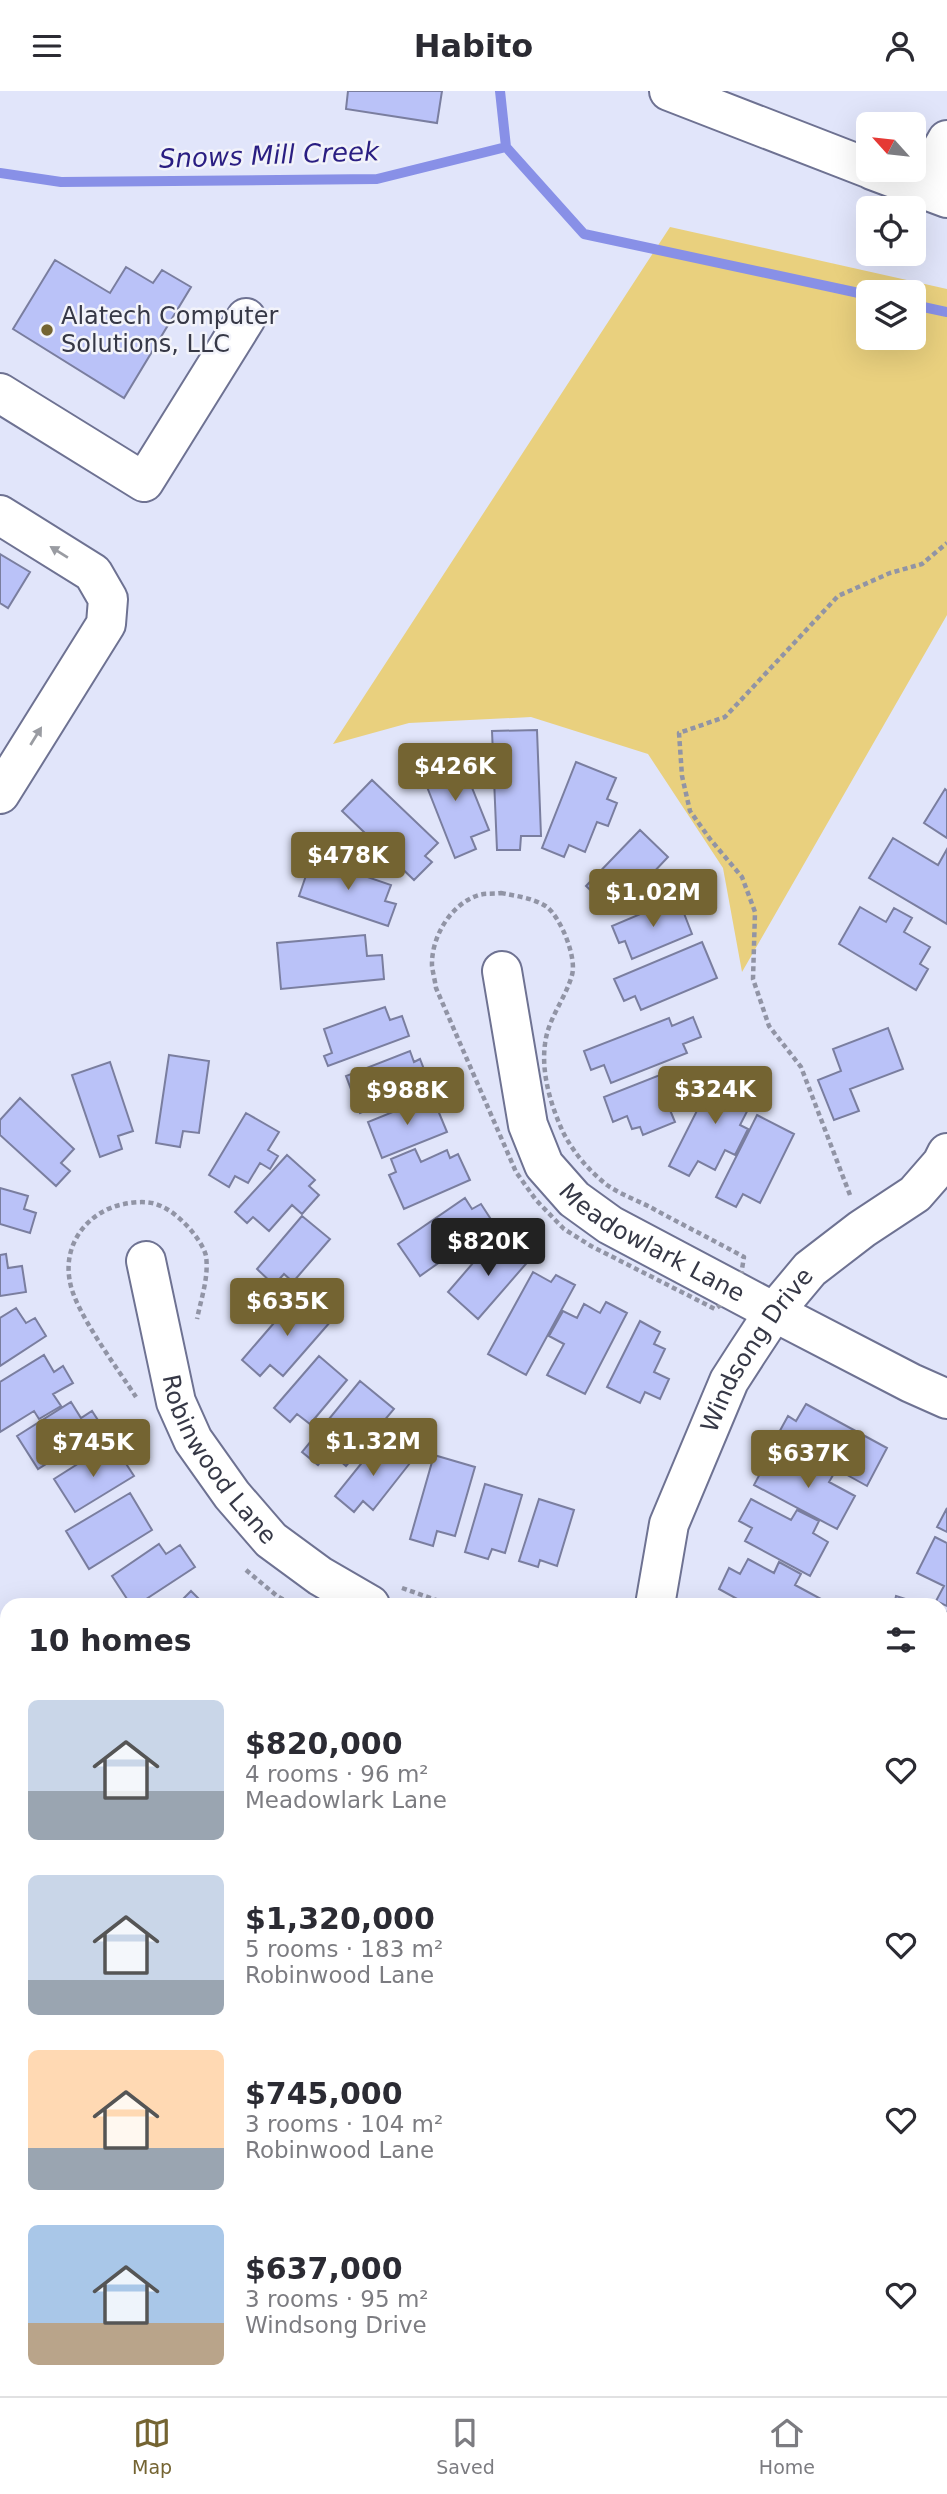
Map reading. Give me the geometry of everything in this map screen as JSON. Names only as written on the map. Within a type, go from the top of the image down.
[{"type":"street","points":[[669,91],[856,164]]},
{"type":"street","points":[[904,182],[933,193],[947,140]]},
{"type":"street","points":[[0,393],[144,482],[246,318]]},
{"type":"street","points":[[0,515],[93,573],[108,599],[106,624],[0,794]]},
{"type":"street","name":"Meadowlark Lane","points":[[502,971],[528,1125],[544,1165],[574,1199],[610,1225],[947,1399]]},
{"type":"street","name":"Windsong Drive","points":[[656,1598],[669,1524],[729,1381],[774,1312],[810,1269],[862,1229],[915,1194],[942,1163],[947,1153]]},
{"type":"street","name":"Robinwood Lane","points":[[146,1261],[176,1402],[193,1440],[232,1495],[271,1540],[320,1576],[358,1598]]},
{"type":"path","points":[[862,1229],[801,1067],[769,1026],[753,979],[754,912],[742,877],[690,811],[681,776],[679,733],[724,717],[838,596],[890,573],[922,564],[947,543]]},
{"type":"path","points":[[501,893],[527,898],[548,908],[560,923],[571,950],[573,972],[551,1019],[545,1045],[545,1075],[564,1133],[582,1161],[608,1186],[744,1257],[738,1293],[715,1309],[591,1246],[564,1229],[536,1200],[516,1172],[436,988],[432,965],[435,943],[445,921],[461,905],[478,895],[501,893]]},
{"type":"shaded area","points":[[670,227],[907,280],[856,280],[856,350],[926,350],[926,284],[947,289],[947,615],[742,972],[723,868],[648,754],[531,717],[409,723],[333,744]]},
{"type":"building","points":[[348,91],[442,91],[437,123],[346,109]]},
{"type":"building","points":[[55,260],[110,293],[126,267],[153,283],[162,270],[191,287],[124,398],[13,329]]},
{"type":"building","points":[[0,554],[30,572],[8,608],[0,603]]},
{"type":"building","points":[[537,730],[541,836],[521,836],[520,850],[497,850],[492,731]]},
{"type":"building","points":[[458,753],[489,830],[471,837],[476,849],[455,858],[420,769]]},
{"type":"building","points":[[576,762],[616,778],[607,799],[617,803],[608,826],[597,822],[585,852],[569,845],[564,857],[542,848]]},
{"type":"building","points":[[372,780],[438,843],[425,856],[432,862],[414,880],[342,811]]},
{"type":"building","points":[[945,789],[947,791],[947,838],[924,823]]},
{"type":"building","points":[[640,830],[668,857],[618,910],[607,898],[603,902],[586,886]]},
{"type":"building","points":[[893,838],[938,865],[947,849],[947,924],[869,878]]},
{"type":"building","points":[[312,858],[391,885],[385,901],[396,904],[388,926],[299,896]]},
{"type":"building","points":[[678,898],[692,934],[632,959],[625,941],[619,943],[612,926]]},
{"type":"building","points":[[860,907],[886,922],[894,908],[912,918],[904,932],[930,947],[920,964],[928,969],[916,990],[839,944]]},
{"type":"building","points":[[365,935],[367,956],[382,955],[384,979],[281,989],[277,943]]},
{"type":"building","points":[[702,942],[717,978],[641,1010],[635,996],[624,1001],[614,979]]},
{"type":"building","points":[[385,1007],[390,1020],[402,1016],[409,1036],[328,1066],[324,1056],[332,1053],[324,1029]]},
{"type":"building","points":[[693,1017],[701,1037],[683,1044],[687,1053],[611,1083],[604,1065],[591,1070],[584,1051],[669,1018],[672,1026]]},
{"type":"building","points":[[888,1028],[903,1069],[850,1089],[859,1111],[834,1120],[818,1080],[841,1071],[833,1049]]},
{"type":"building","points":[[410,1051],[414,1062],[420,1059],[430,1085],[360,1113],[346,1076]]},
{"type":"building","points":[[169,1055],[209,1061],[199,1133],[183,1131],[180,1147],[156,1143]]},
{"type":"building","points":[[110,1062],[133,1131],[118,1136],[122,1149],[100,1157],[72,1075]]},
{"type":"building","points":[[670,1071],[683,1105],[670,1110],[675,1122],[643,1135],[640,1127],[632,1129],[627,1116],[613,1122],[604,1097]]},
{"type":"building","points":[[716,1073],[756,1094],[740,1125],[748,1129],[735,1155],[725,1150],[715,1170],[698,1161],[689,1176],[669,1166]]},
{"type":"building","points":[[432,1096],[447,1132],[382,1158],[368,1122]]},
{"type":"building","points":[[20,1098],[74,1149],[61,1163],[70,1171],[56,1186],[0,1135],[0,1120]]},
{"type":"building","points":[[246,1113],[279,1132],[268,1150],[278,1156],[270,1169],[260,1163],[248,1183],[235,1176],[229,1187],[209,1175]]},
{"type":"building","points":[[757,1115],[794,1134],[760,1203],[743,1194],[736,1207],[716,1197]]},
{"type":"building","points":[[415,1149],[421,1162],[447,1150],[450,1158],[458,1154],[470,1180],[404,1209],[389,1175],[396,1172],[391,1159]]},
{"type":"building","points":[[287,1155],[315,1180],[309,1186],[319,1195],[302,1214],[292,1205],[269,1231],[253,1217],[247,1223],[235,1212]]},
{"type":"building","points":[[0,1188],[28,1196],[24,1209],[36,1213],[30,1233],[0,1224]]},
{"type":"building","points":[[465,1198],[472,1209],[481,1204],[494,1224],[420,1276],[398,1244]]},
{"type":"building","points":[[302,1216],[330,1239],[293,1282],[284,1274],[274,1285],[257,1269]]},
{"type":"building","points":[[492,1241],[507,1255],[516,1245],[531,1258],[478,1319],[448,1292]]},
{"type":"building","points":[[6,1254],[8,1268],[22,1266],[26,1292],[0,1296],[0,1255]]},
{"type":"building","points":[[533,1272],[551,1282],[556,1275],[575,1285],[526,1375],[488,1354]]},
{"type":"building","points":[[299,1294],[331,1321],[283,1376],[270,1365],[260,1376],[242,1360]]},
{"type":"building","points":[[606,1302],[627,1313],[585,1394],[547,1375],[564,1344],[549,1336],[563,1311],[577,1318],[584,1304],[600,1313]]},
{"type":"building","points":[[16,1308],[26,1323],[35,1318],[46,1336],[0,1366],[0,1318]]},
{"type":"building","points":[[640,1321],[660,1332],[654,1344],[665,1349],[654,1372],[669,1379],[660,1399],[645,1392],[640,1403],[607,1387]]},
{"type":"building","points":[[44,1355],[54,1372],[63,1366],[73,1383],[53,1394],[61,1406],[39,1419],[34,1411],[0,1432],[0,1382]]},
{"type":"building","points":[[319,1356],[347,1380],[310,1424],[297,1414],[290,1422],[274,1408]]},
{"type":"building","points":[[360,1381],[394,1409],[346,1466],[329,1451],[318,1465],[302,1452]]},
{"type":"building","points":[[71,1402],[81,1418],[92,1411],[103,1428],[38,1469],[17,1436]]},
{"type":"building","points":[[806,1404],[887,1448],[867,1486],[777,1436],[788,1416],[796,1421]]},
{"type":"building","points":[[381,1439],[410,1463],[373,1510],[363,1501],[354,1512],[335,1496]]},
{"type":"building","points":[[103,1448],[109,1458],[119,1453],[134,1476],[75,1512],[54,1479]]},
{"type":"building","points":[[434,1455],[475,1467],[455,1536],[437,1531],[433,1546],[410,1539]]},
{"type":"building","points":[[784,1457],[807,1469],[813,1459],[836,1470],[829,1482],[855,1496],[837,1529],[754,1485],[764,1466],[776,1472]]},
{"type":"building","points":[[485,1484],[522,1495],[505,1553],[492,1549],[488,1559],[465,1552]]},
{"type":"building","points":[[130,1493],[152,1530],[89,1569],[66,1531]]},
{"type":"building","points":[[539,1499],[574,1510],[557,1566],[540,1560],[538,1567],[519,1561]]},
{"type":"building","points":[[751,1499],[791,1520],[797,1510],[819,1521],[813,1533],[828,1542],[810,1576],[745,1541],[752,1528],[739,1521]]},
{"type":"building","points":[[947,1508],[947,1532],[937,1527]]},
{"type":"building","points":[[935,1537],[947,1543],[947,1598],[938,1598],[944,1586],[917,1573]]},
{"type":"building","points":[[159,1544],[166,1554],[180,1545],[195,1567],[148,1598],[126,1598],[112,1576]]},
{"type":"building","points":[[748,1559],[774,1573],[779,1562],[801,1574],[795,1585],[819,1598],[735,1598],[719,1589],[729,1568],[740,1574]]},
{"type":"building","points":[[191,1591],[198,1598],[184,1598]]},
{"type":"waterway","points":[[500,91],[506,147]]},
{"type":"waterway","name":"Snows Mill Creek","points":[[0,173],[61,182],[377,179],[506,147],[584,234],[856,292]]},
{"type":"waterway","name":"Snows Mill Creek","points":[[926,308],[947,312]]},
{"type":"place","name":"Alatech Computer Solutions, LLC","points":[[47,330]]}]
